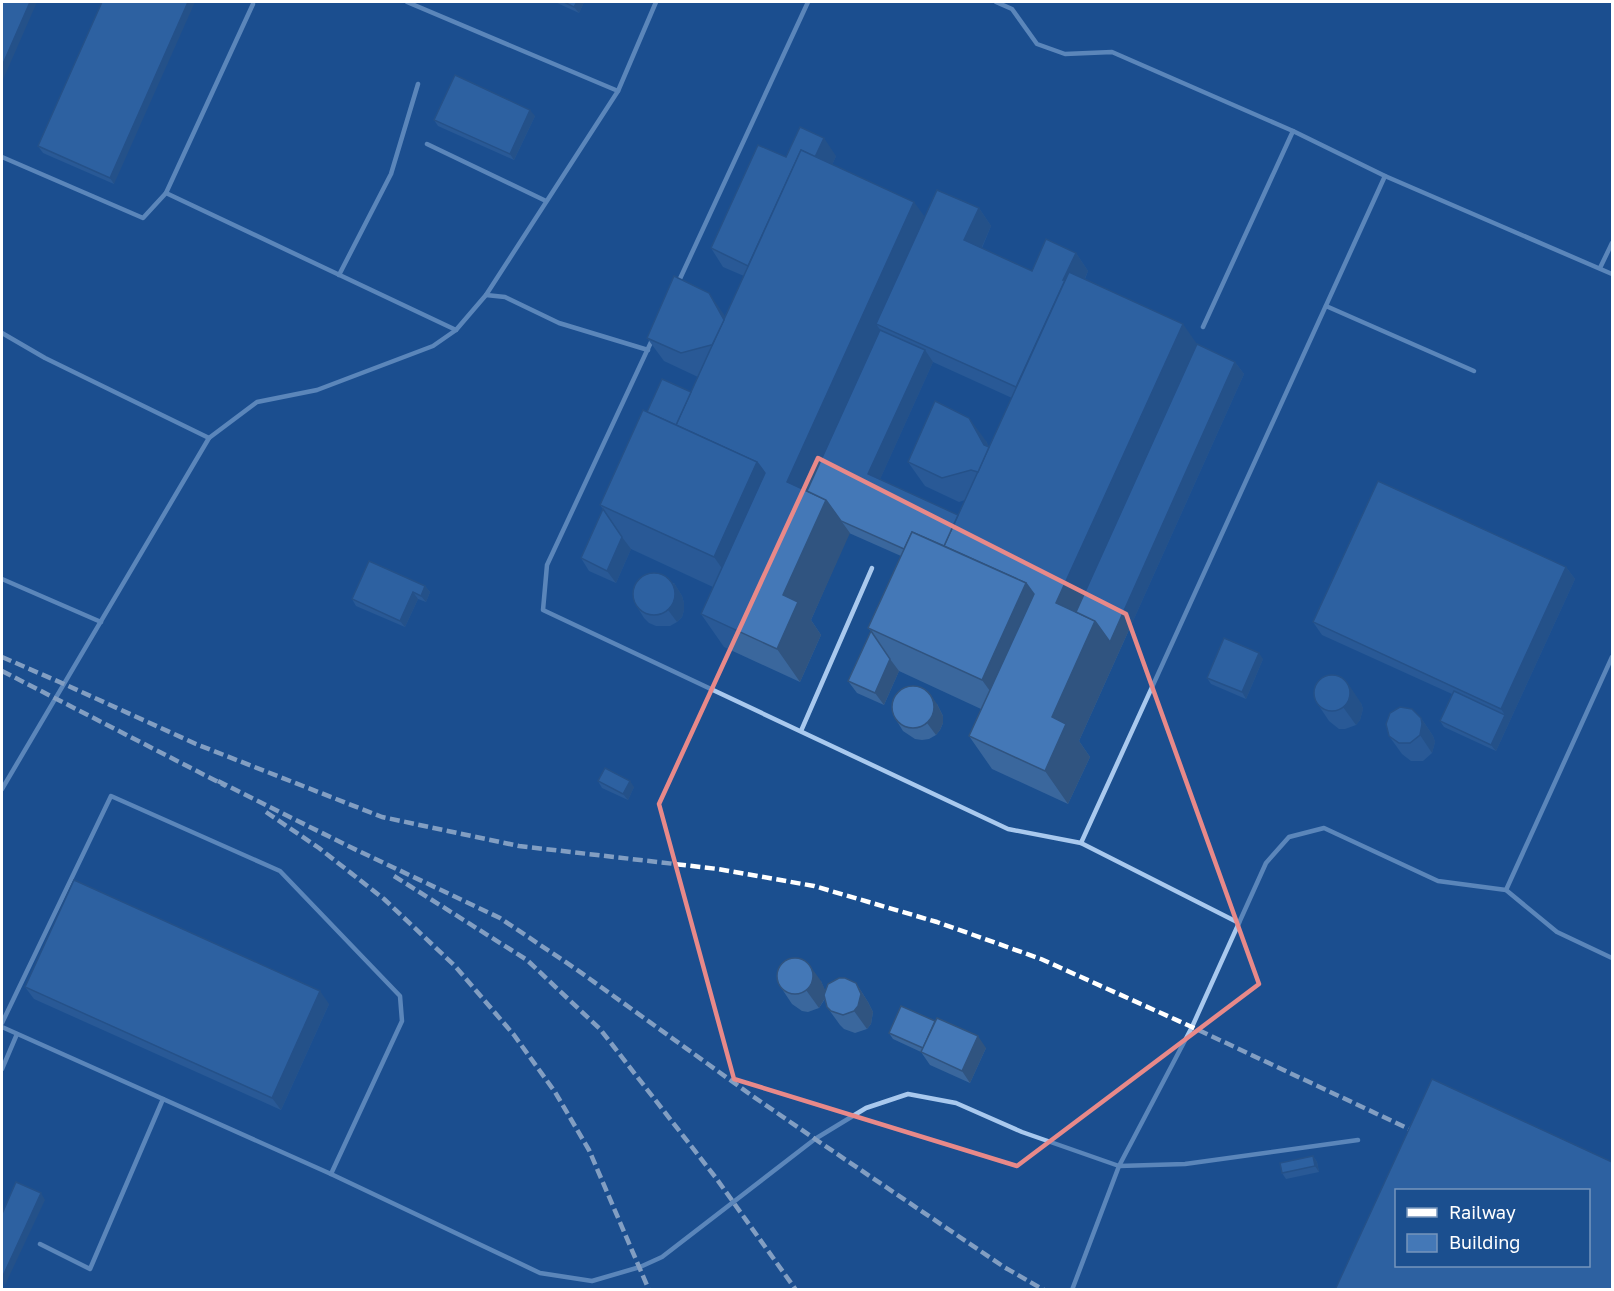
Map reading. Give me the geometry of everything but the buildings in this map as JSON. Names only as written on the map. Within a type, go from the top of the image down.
[{"type":"lane","points":[[407,2],[618,91]]},
{"type":"lane","points":[[2,789],[209,438],[257,402],[317,390],[433,346],[456,330],[486,295],[618,91],[656,2]]},
{"type":"lane","points":[[676,287],[808,2]]},
{"type":"lane","points":[[996,2],[1012,9],[1037,44],[1065,54],[1112,52],[1293,131],[1385,176],[1612,274]]},
{"type":"lane","points":[[2,157],[143,218],[166,193],[253,4]]},
{"type":"lane","points":[[339,275],[391,174],[418,84]]},
{"type":"lane","points":[[1203,327],[1293,131]]},
{"type":"lane","points":[[427,144],[546,201]]},
{"type":"lane","points":[[1081,843],[1385,176]]},
{"type":"lane","points":[[166,193],[456,330]]},
{"type":"lane","points":[[1599,268],[1612,243]]},
{"type":"lane","points":[[486,295],[505,297],[559,323],[648,350]]},
{"type":"lane","points":[[1326,306],[1474,371]]},
{"type":"lane","points":[[657,329],[547,565],[543,610],[1008,829],[1081,843],[1239,923]]},
{"type":"lane","points":[[2,333],[45,358],[209,438]]},
{"type":"lane","points":[[801,732],[872,568]]},
{"type":"lane","points":[[2,579],[101,622]]},
{"type":"lane","points":[[1506,890],[1612,657]]},
{"type":"lane","points":[[331,1174],[402,1022],[400,996],[280,871],[111,796],[2,1025],[17,1034],[331,1174],[540,1273],[592,1281],[640,1267],[662,1257],[815,1139],[866,1108],[908,1094],[956,1103],[1022,1132],[1119,1166],[1185,1164],[1358,1140]]},
{"type":"lane","points":[[1072,1290],[1119,1166],[1192,1026],[1266,863],[1289,837],[1324,828],[1438,881],[1506,890],[1557,932],[1612,958]]},
{"type":"lane","points":[[2,1069],[17,1034]]},
{"type":"lane","points":[[40,1244],[90,1269],[163,1100]]},
{"type":"highlighted area","points":[[818,458],[1126,614],[1259,984],[1017,1166],[734,1079],[659,804]]},
{"type":"railway","points":[[2,657],[196,744],[382,817],[519,846],[718,869],[814,886],[937,922],[1041,959],[1424,1136]]},
{"type":"railway","points":[[2,671],[226,786]]},
{"type":"railway","points":[[218,781],[500,918],[576,969],[815,1139],[1004,1267],[1044,1290]]},
{"type":"railway","points":[[266,812],[319,848],[384,899],[455,966],[514,1035],[555,1092],[589,1150],[649,1290]]},
{"type":"railway","points":[[394,876],[527,960],[600,1029],[716,1178],[796,1290]]}]
